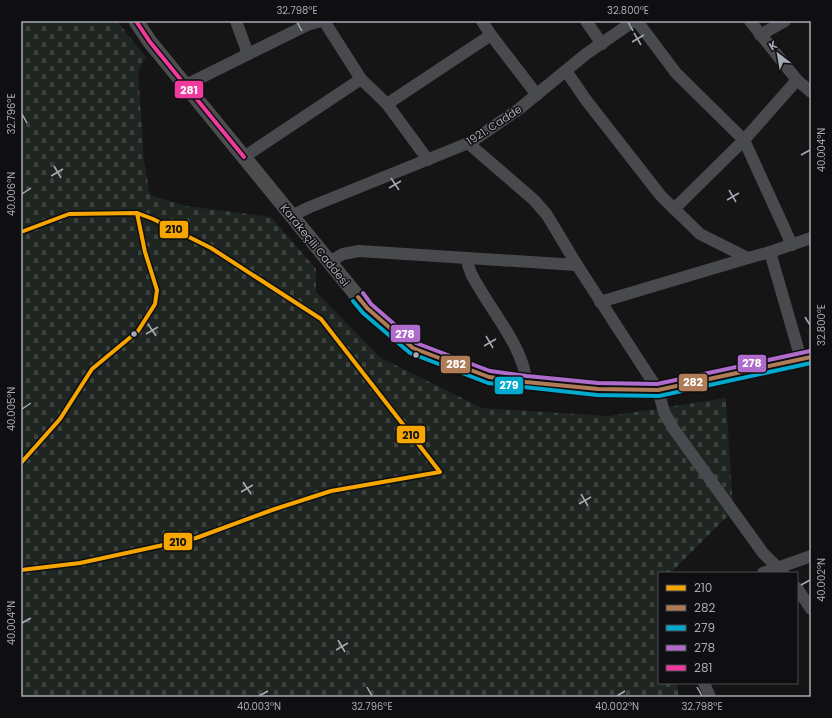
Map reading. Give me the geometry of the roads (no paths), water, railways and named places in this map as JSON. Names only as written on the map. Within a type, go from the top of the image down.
[{"type":"main road","name":"Karakeçili Caddesi","points":[[136,21],[150,42],[367,308],[413,348],[489,377],[598,389],[658,390],[806,358]]},
{"type":"street","points":[[236,21],[248,54]]},
{"type":"street","points":[[186,86],[248,54],[307,26],[322,21],[361,79],[387,104],[428,160]]},
{"type":"street","points":[[482,21],[537,95]]},
{"type":"street","points":[[586,21],[602,44]]},
{"type":"street","name":"1921. Cadde","points":[[291,216],[468,143],[520,109],[566,71],[634,21]]},
{"type":"street","points":[[638,21],[676,73],[744,140],[792,245]]},
{"type":"street","points":[[750,21],[797,80],[811,92]]},
{"type":"street","points":[[760,35],[785,21]]},
{"type":"street","points":[[387,104],[491,35]]},
{"type":"street","points":[[566,71],[586,100],[661,196],[700,234],[748,258]]},
{"type":"street","points":[[244,157],[361,79]]},
{"type":"street","points":[[674,209],[744,140],[797,80]]},
{"type":"street","points":[[468,143],[534,200],[547,215],[600,302],[658,390],[664,412],[673,428],[746,531],[780,570]]},
{"type":"street","points":[[600,302],[770,252],[811,238]]},
{"type":"street","points":[[329,262],[343,254],[359,251],[577,265]]},
{"type":"street","points":[[770,252],[806,358]]},
{"type":"street","points":[[467,258],[472,277],[519,354],[525,372],[526,382]]},
{"type":"street","points":[[769,572],[780,570],[811,556]]},
{"type":"street","points":[[798,590],[811,609]]},
{"type":"street","points":[[704,684],[710,697]]}]
